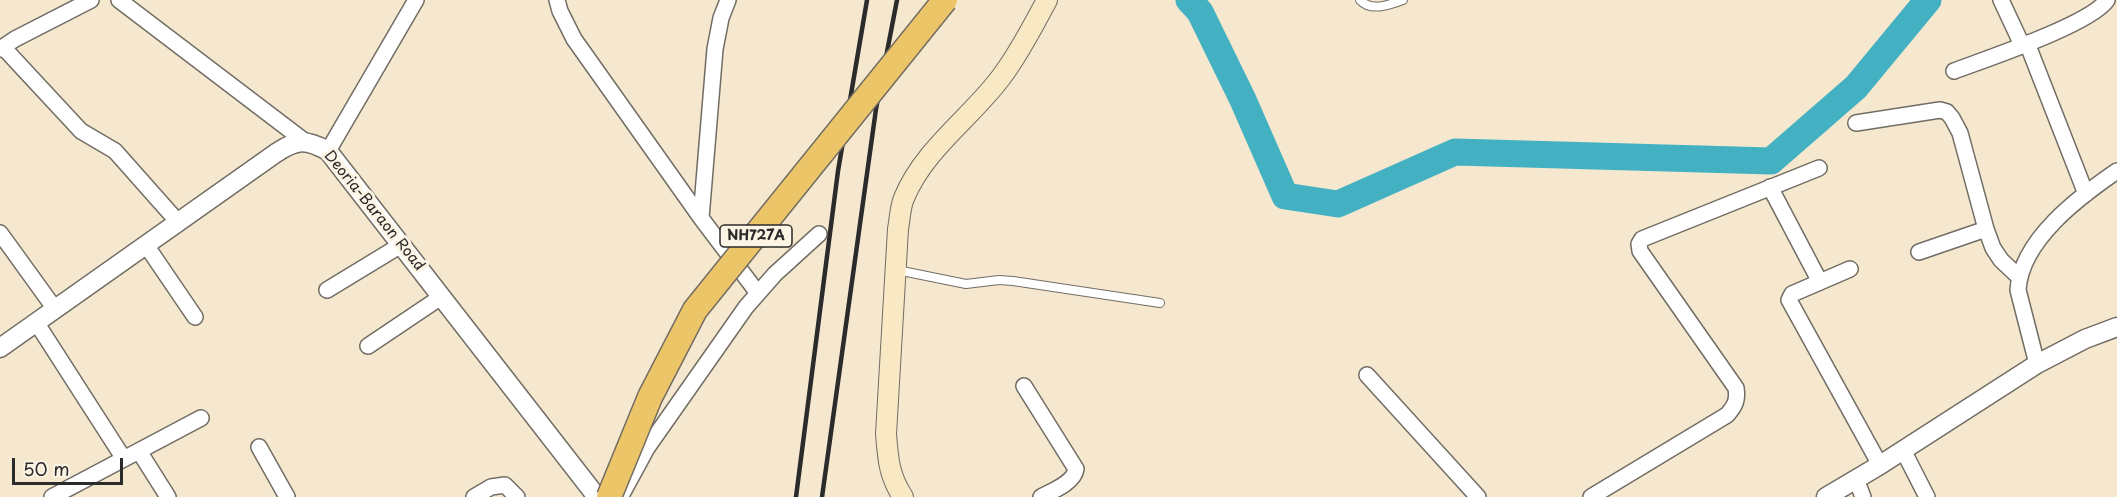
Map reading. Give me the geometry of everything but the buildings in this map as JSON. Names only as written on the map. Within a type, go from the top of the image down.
[{"type":"highway","name":"NH727A","points":[[598,496],[695,310],[945,0]]},
{"type":"main road","points":[[903,497],[894,484],[888,463],[886,434],[895,270],[902,200],[912,180],[929,158],[1002,77],[1047,0]]},
{"type":"street","points":[[91,0],[1,48],[81,131],[116,151],[178,222]]},
{"type":"street","points":[[119,0],[303,140]]},
{"type":"street","points":[[328,150],[416,0]]},
{"type":"street","points":[[557,0],[574,39],[701,218],[757,292]]},
{"type":"street","points":[[701,218],[715,49],[721,18],[728,0]]},
{"type":"street","points":[[2001,0],[2024,44],[2086,194]]},
{"type":"street","points":[[1954,71],[2024,44],[2094,13],[2107,0]]},
{"type":"street","points":[[1856,123],[1940,110],[1947,112],[1960,133],[1993,248],[2001,260],[2019,277]]},
{"type":"street","points":[[2,342],[55,309],[288,145],[303,140]]},
{"type":"street","name":"Deoria-Baraon Road","points":[[303,140],[328,150],[598,496]]},
{"type":"street","points":[[1591,497],[1727,415],[1734,408],[1737,398],[1736,388],[1640,251],[1639,243],[1651,234],[1819,168]]},
{"type":"street","points":[[2037,364],[2018,290],[2019,277],[2024,263],[2044,232],[2086,194],[2117,171]]},
{"type":"street","points":[[1770,187],[1820,282]]},
{"type":"street","points":[[1919,252],[1986,229]]},
{"type":"street","points":[[0,233],[55,309]]},
{"type":"street","points":[[620,497],[647,448],[757,292],[819,234]]},
{"type":"street","points":[[146,245],[195,317]]},
{"type":"street","points":[[327,290],[401,245]]},
{"type":"street","points":[[1851,269],[1791,294],[1789,300],[1880,465]]},
{"type":"street","points":[[368,346],[441,297]]},
{"type":"street","points":[[36,322],[124,459]]},
{"type":"street","points":[[1826,497],[2037,364],[2085,339],[2117,327]]},
{"type":"street","points":[[1367,375],[1479,497]]},
{"type":"street","points":[[1024,386],[1076,469],[1071,480],[1041,497]]},
{"type":"street","points":[[52,497],[201,418]]},
{"type":"street","points":[[259,447],[287,497]]},
{"type":"street","points":[[1903,450],[1927,497]]},
{"type":"street","points":[[139,451],[168,497]]},
{"type":"street","points":[[1856,479],[1863,497]]},
{"type":"street","points":[[474,497],[498,484],[505,485],[517,497]]},
{"type":"lane","points":[[1360,0],[1365,5],[1375,7],[1389,6],[1403,0]]},
{"type":"lane","points":[[895,270],[966,284],[999,280],[1013,281],[1160,303]]},
{"type":"waterway","points":[[1189,0],[1200,12],[1243,100],[1285,196],[1338,204],[1455,152],[1771,161],[1856,87],[1928,0]]},
{"type":"railway","points":[[796,497],[838,171],[867,0]]},
{"type":"railway","points":[[822,497],[876,109],[897,0]]}]
